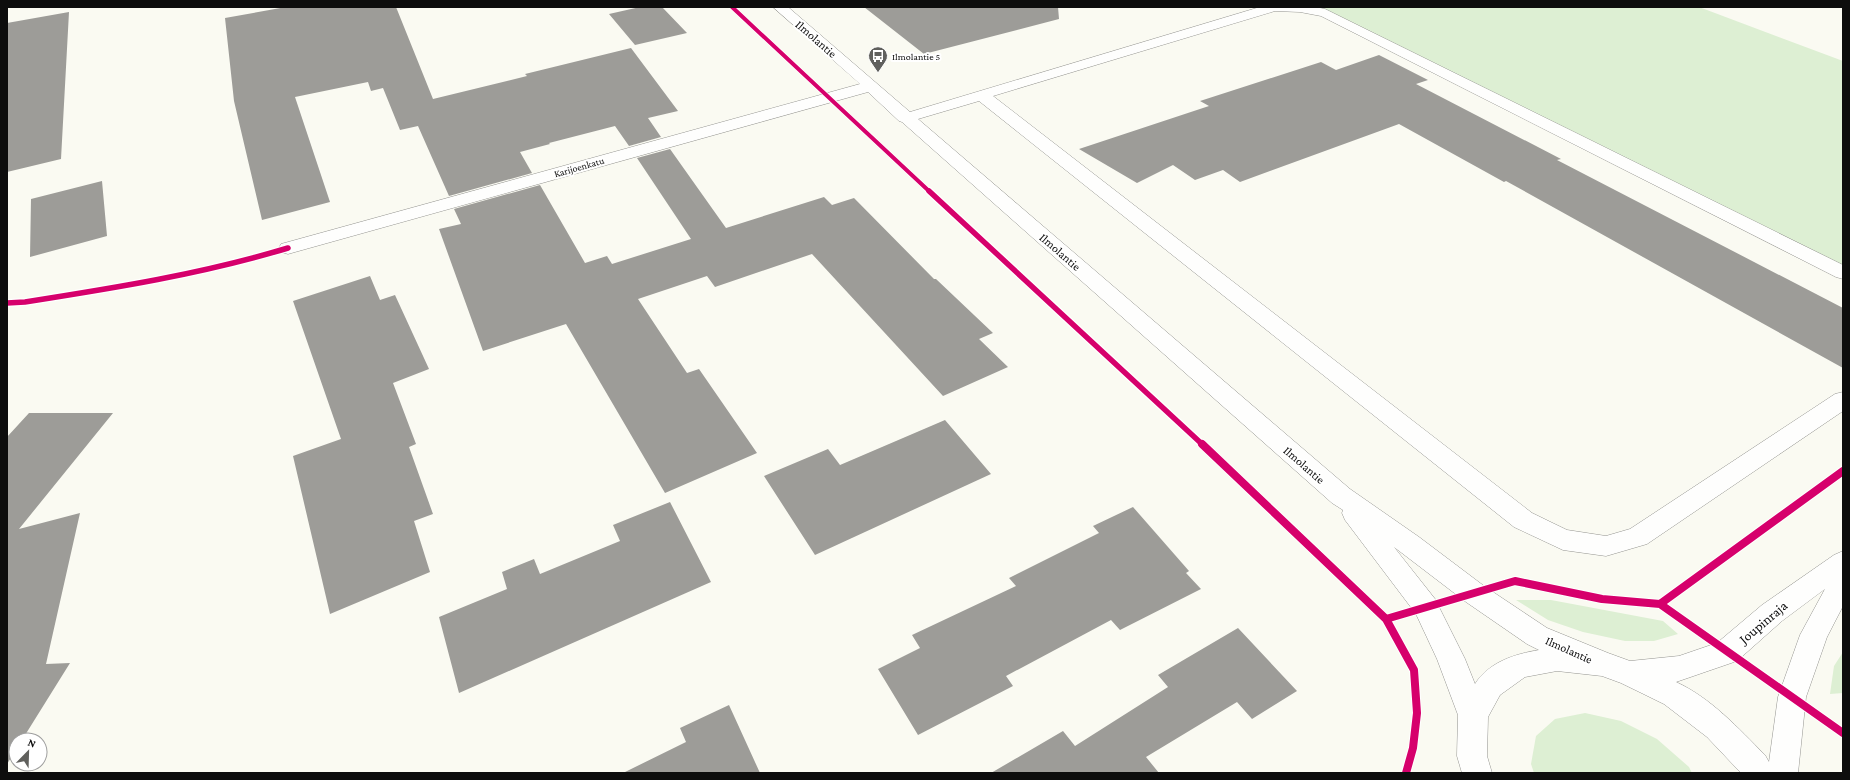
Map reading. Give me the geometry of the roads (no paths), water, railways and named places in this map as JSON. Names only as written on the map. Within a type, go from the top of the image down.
[{"type":"street","name":"Ilmolantie","points":[[780,7],[871,86],[905,118],[1341,496],[1410,544],[1475,594],[1537,636],[1602,664]]},
{"type":"street","points":[[905,118],[1274,8],[1300,8],[1325,13],[1843,273]]},
{"type":"street","name":"Karijoenkatu","points":[[288,248],[871,86]]},
{"type":"street","points":[[982,94],[1523,520],[1563,540],[1606,546],[1638,537],[1843,400]]},
{"type":"street","name":"Ilmolantie","points":[[1341,496],[1426,607],[1451,659],[1473,715]]},
{"type":"street","name":"Joupinraja","points":[[1629,673],[1679,669],[1727,652],[1772,613],[1843,562]]},
{"type":"street","points":[[1783,773],[1792,697],[1814,635],[1843,581]]},
{"type":"street","points":[[1471,767],[1473,715],[1490,686],[1518,666],[1557,659],[1602,664],[1629,673],[1674,695],[1717,727],[1754,765],[1759,773]]},
{"type":"place","name":"Ilmolantie 5","points":[[878,73]]}]
